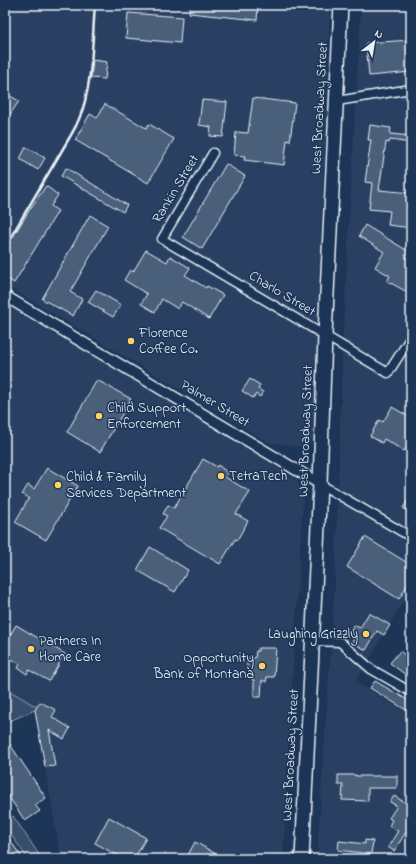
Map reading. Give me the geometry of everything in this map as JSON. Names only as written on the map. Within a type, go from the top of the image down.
[{"type":"main road","name":"West Broadway Street","points":[[302,859],[341,5]]},
{"type":"street","points":[[337,101],[411,89]]},
{"type":"street","name":"Rankin Street","points":[[162,238],[213,153]]},
{"type":"street","name":"Charlo Street","points":[[162,238],[388,373],[411,336]]},
{"type":"street","name":"Palmer Street","points":[[5,296],[411,537]]},
{"type":"street","points":[[313,641],[340,642],[371,669],[411,692]]},
{"type":"shaded area","points":[[5,5],[330,5],[313,439],[308,447],[268,442],[5,285]]},
{"type":"shaded area","points":[[361,5],[411,5],[411,601],[405,598],[356,682],[411,715],[411,859],[317,859],[335,583],[343,335]]},
{"type":"shaded area","points":[[5,304],[254,451],[297,481],[301,488],[303,499],[283,859],[61,859],[35,710],[5,723]]},
{"type":"shaded area","points":[[5,688],[37,707],[35,710],[5,723]]},
{"type":"shaded area","points":[[13,816],[42,859],[28,859],[5,826],[5,822]]},
{"type":"building","points":[[190,5],[258,5],[257,20],[189,13]]},
{"type":"building","points":[[128,13],[182,17],[180,43],[126,38]]},
{"type":"building","points":[[411,40],[411,72],[369,76],[366,43]]},
{"type":"building","points":[[93,60],[107,62],[105,79],[91,78]]},
{"type":"building","points":[[5,93],[19,101],[9,116],[5,113]]},
{"type":"building","points":[[253,98],[295,103],[290,141],[287,140],[284,165],[244,160],[245,156],[234,155],[236,132],[248,133]]},
{"type":"building","points":[[202,100],[227,102],[223,137],[210,136],[211,127],[199,125]]},
{"type":"building","points":[[105,104],[146,128],[149,124],[174,139],[148,183],[75,140],[90,114],[97,118]]},
{"type":"building","points":[[370,125],[391,128],[390,134],[411,136],[411,143],[390,140],[389,143],[386,142],[379,190],[411,193],[411,228],[388,225],[390,211],[369,209],[372,183],[365,182],[371,140],[368,140]]},
{"type":"building","points":[[26,147],[45,158],[38,170],[20,159]]},
{"type":"building","points":[[226,164],[245,176],[202,249],[183,237]]},
{"type":"building","points":[[66,168],[127,205],[123,212],[61,176]]},
{"type":"building","points":[[46,186],[58,195],[51,206],[58,211],[14,283],[5,277],[5,250]]},
{"type":"building","points":[[90,215],[108,226],[70,292],[82,299],[73,316],[42,299]]},
{"type":"building","points":[[365,225],[411,253],[411,294],[387,281],[390,276],[375,267],[384,252],[359,236]]},
{"type":"building","points":[[146,250],[167,262],[170,256],[190,268],[185,275],[206,288],[207,286],[223,295],[209,319],[182,302],[178,309],[162,299],[155,312],[141,304],[147,294],[124,280],[130,270],[133,272]]},
{"type":"building","points":[[96,290],[121,305],[113,317],[88,302]]},
{"type":"building","points":[[250,379],[260,385],[258,389],[263,392],[260,397],[256,394],[253,398],[242,391]]},
{"type":"building","points":[[97,380],[131,399],[100,452],[67,432]]},
{"type":"building","points":[[392,407],[411,418],[411,441],[404,451],[384,439],[382,443],[370,436],[379,420],[383,422]]},
{"type":"building","points":[[203,459],[217,467],[218,465],[228,473],[225,477],[250,492],[236,514],[248,521],[220,564],[159,528],[167,516],[163,514],[168,505],[174,508]]},
{"type":"building","points":[[47,468],[78,486],[46,540],[15,522],[29,498],[22,494],[28,485],[34,489]]},
{"type":"building","points":[[411,495],[411,513],[403,508]]},
{"type":"building","points":[[365,537],[411,565],[411,579],[399,599],[347,567]]},
{"type":"building","points":[[150,547],[188,570],[175,592],[137,570]]},
{"type":"building","points":[[369,613],[390,625],[384,635],[377,631],[366,650],[352,642],[356,636],[350,633],[354,625],[360,628]]},
{"type":"building","name":"Partners In Home Care","points":[[16,625],[65,654],[49,681],[29,670],[27,674],[18,668],[20,664],[5,655],[5,644]]},
{"type":"building","points":[[258,648],[276,648],[274,677],[267,677],[266,682],[262,680],[261,697],[254,697],[254,680],[252,680],[252,670],[247,670],[247,658],[255,658]]},
{"type":"building","points":[[400,651],[411,660],[411,679],[390,663]]},
{"type":"building","points":[[375,681],[411,702],[411,713],[370,688]]},
{"type":"building","points":[[40,702],[56,710],[52,717],[70,728],[64,739],[49,730],[55,766],[45,767],[35,710]]},
{"type":"building","points":[[5,737],[46,798],[35,805],[40,811],[25,821],[5,791]]},
{"type":"building","points":[[338,775],[397,776],[397,788],[368,788],[368,801],[342,800],[343,785],[338,785]]},
{"type":"building","points":[[394,796],[411,806],[411,824],[394,851],[388,847],[398,831],[389,826],[392,820],[389,818],[397,806],[390,802]]},
{"type":"building","points":[[109,817],[146,838],[134,859],[124,859],[95,843]]},
{"type":"building","points":[[5,833],[23,859],[5,859]]},
{"type":"building","points":[[365,840],[373,841],[371,854],[338,850],[339,841],[365,844]]},
{"type":"building","points":[[195,842],[225,859],[194,859],[188,855]]},
{"type":"railway","points":[[5,247],[72,133],[84,106],[89,78],[95,5]]},
{"type":"place","name":"Florence Coffee Co.","points":[[131,341]]},
{"type":"place","name":"Child Support Enforcement","points":[[99,416]]},
{"type":"place","name":"TetraTech","points":[[221,476]]},
{"type":"place","name":"Child & Family Services Department","points":[[58,485]]},
{"type":"place","name":"Laughing Grizzly","points":[[366,634]]},
{"type":"place","name":"Partners In Home Care","points":[[31,649]]},
{"type":"place","name":"Opportunity Bank of Montana","points":[[262,666]]}]
